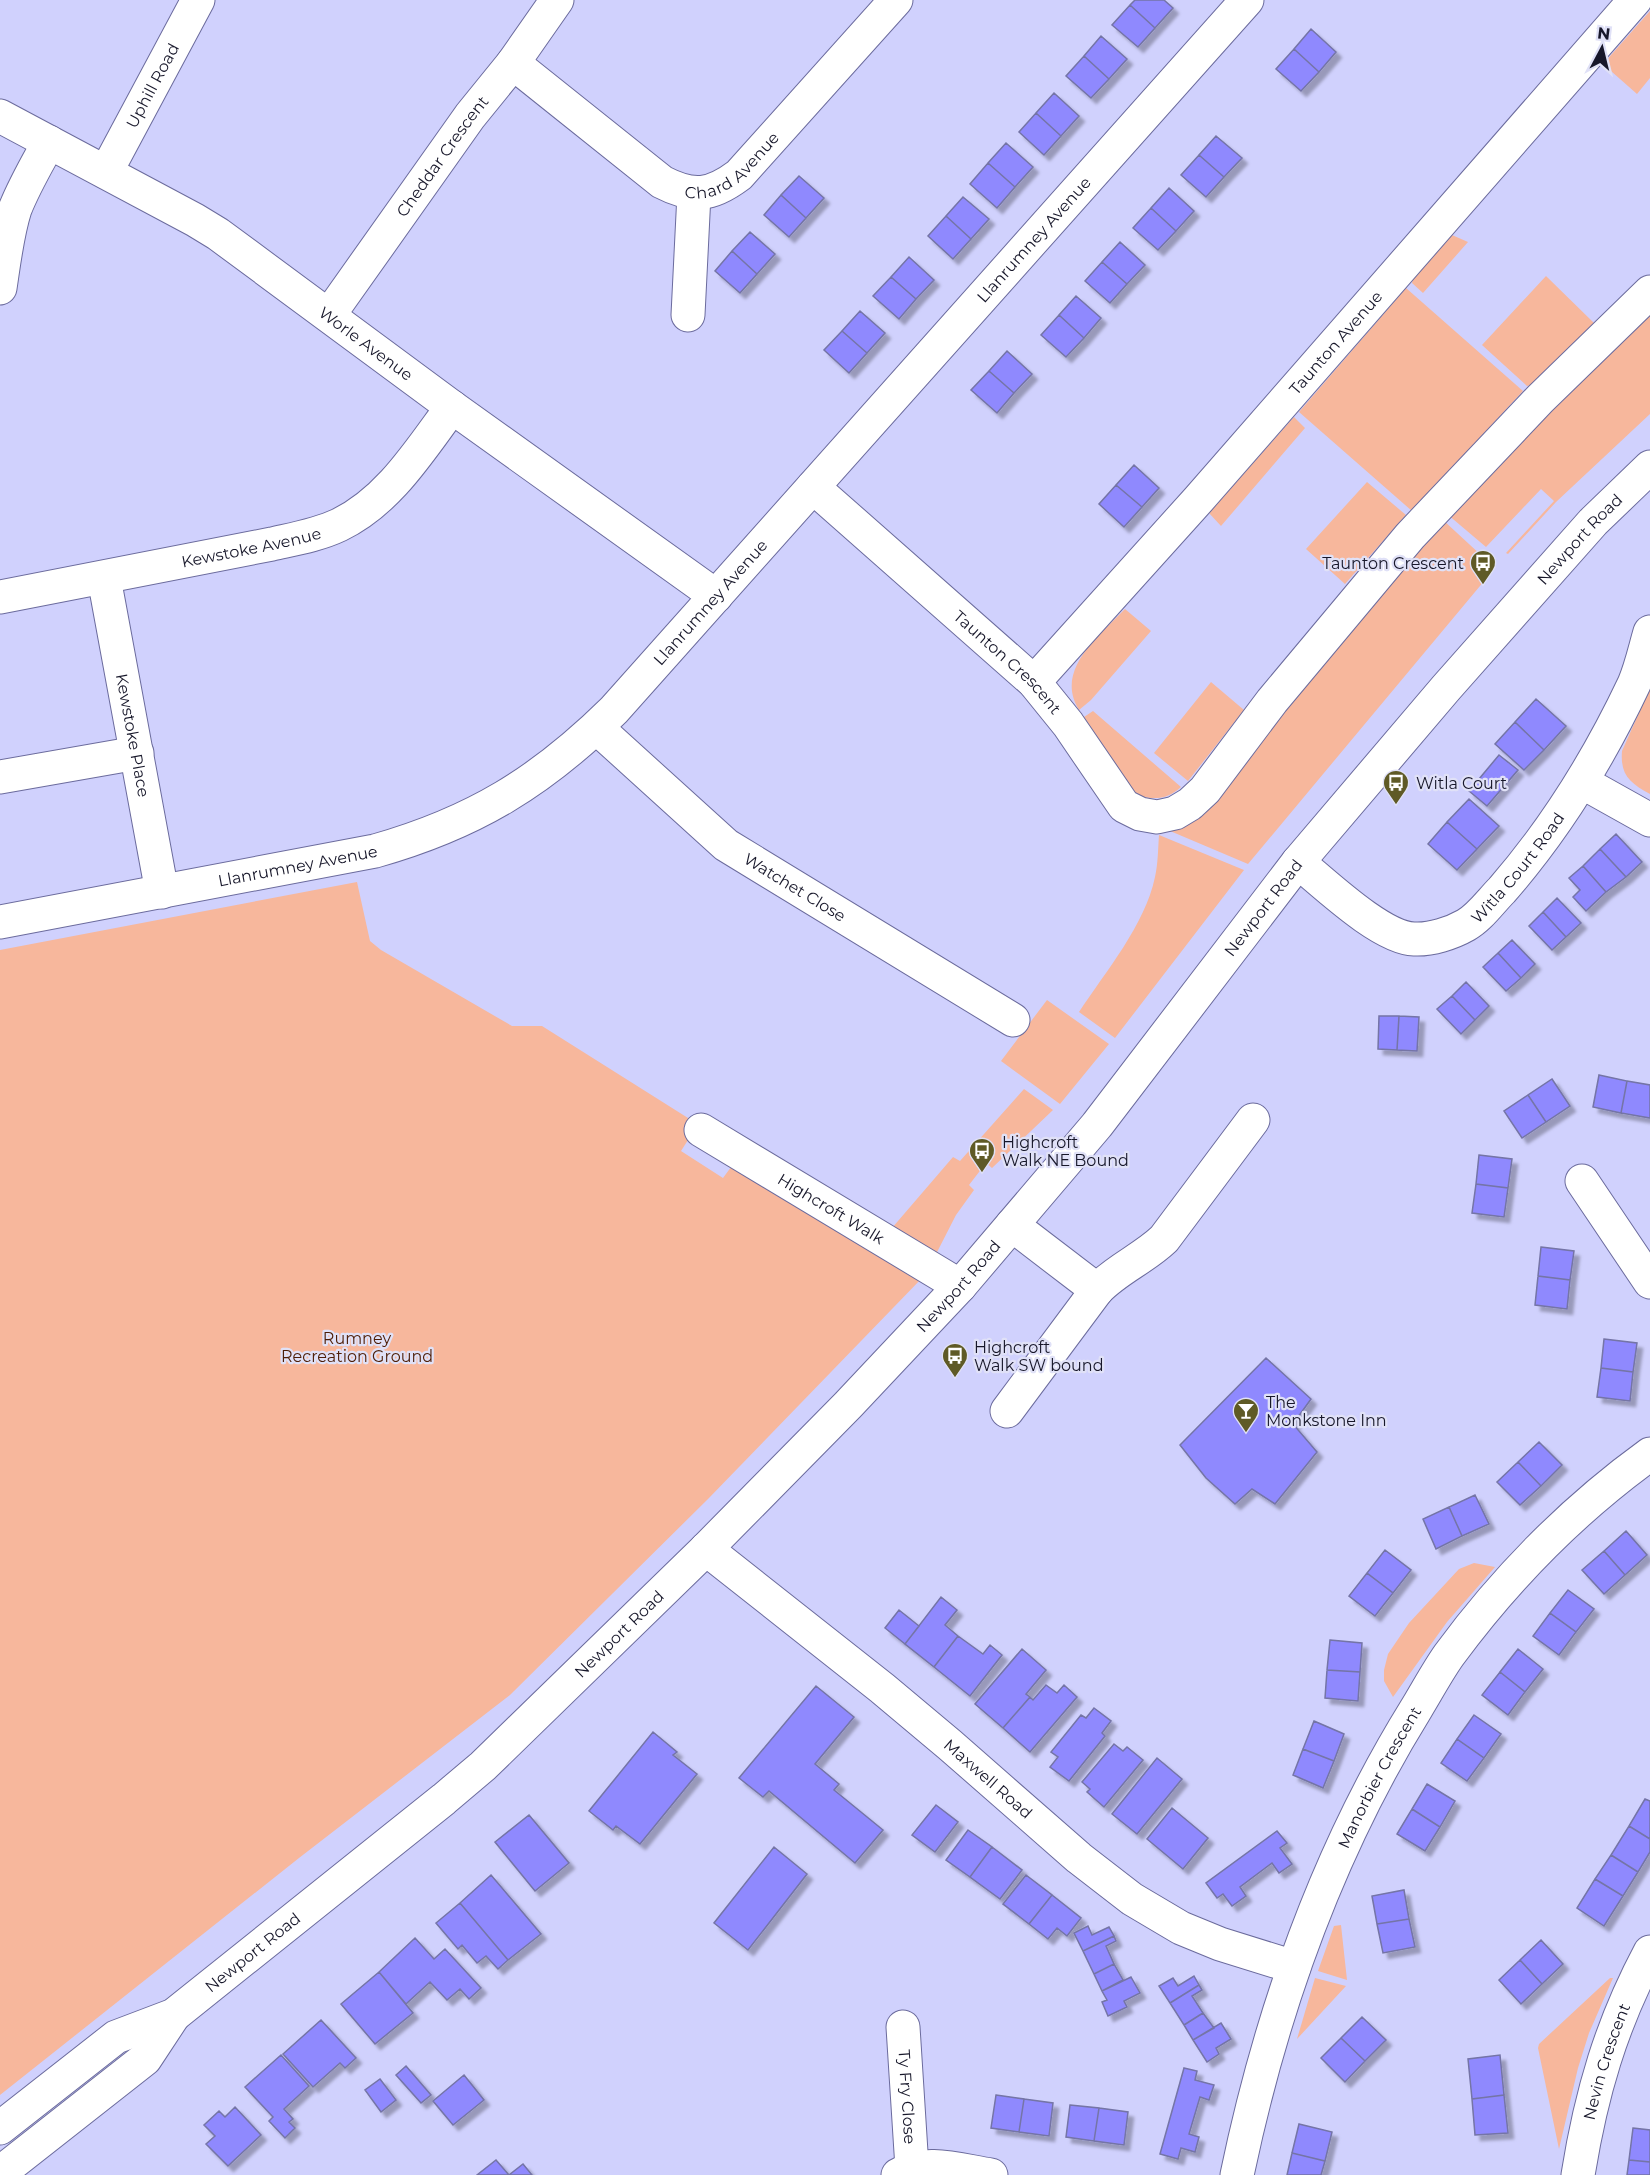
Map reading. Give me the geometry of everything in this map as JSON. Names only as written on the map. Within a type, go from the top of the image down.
[{"type":"street","name":"Uphill Road","points":[[106,172],[198,0]]},
{"type":"street","name":"Cheddar Crescent","points":[[329,315],[470,116],[513,63],[557,0]]},
{"type":"street","name":"Chard Avenue","points":[[513,63],[662,182],[694,194],[711,192],[739,175],[896,0]]},
{"type":"street","name":"Llanrumney Avenue","points":[[0,922],[357,856],[446,828],[535,779],[614,711],[1247,0]]},
{"type":"street","name":"Taunton Avenue","points":[[1034,682],[1198,500],[1635,0]]},
{"type":"street","name":"Worle Avenue","points":[[0,116],[218,234],[452,407],[716,596]]},
{"type":"street","points":[[0,288],[15,210],[49,142]]},
{"type":"street","points":[[688,315],[694,194]]},
{"type":"street","name":"Taunton Crescent","points":[[813,487],[1034,682],[1068,724],[1124,806],[1140,814],[1157,816],[1175,813],[1190,804],[1204,790],[1272,701],[1410,536],[1540,399],[1650,292]]},
{"type":"street","name":"Kewstoke Avenue","points":[[0,597],[104,579],[284,542],[336,526],[361,512],[391,486],[452,407]]},
{"type":"street","name":"Newport Road","points":[[0,2128],[116,2037],[174,2015],[355,1871],[483,1766],[706,1549],[848,1405],[960,1286],[1097,1125],[1298,862],[1446,688],[1585,531],[1650,466]]},
{"type":"street","name":"Kewstoke Place","points":[[104,579],[162,892]]},
{"type":"street","name":"Witla Court Road","points":[[1298,862],[1379,927],[1401,937],[1416,940],[1441,935],[1467,924],[1487,906],[1542,841],[1582,782],[1635,682],[1650,632]]},
{"type":"street","name":"Watchet Close","points":[[597,728],[726,845],[1013,1020]]},
{"type":"street","points":[[0,777],[137,753]]},
{"type":"street","points":[[1582,782],[1650,820]]},
{"type":"street","points":[[1006,1411],[1097,1290],[1110,1276],[1153,1249],[1164,1239],[1253,1120]]},
{"type":"street","name":"Highcroft Walk","points":[[701,1130],[960,1286]]},
{"type":"street","points":[[1582,1181],[1650,1282]]},
{"type":"street","points":[[1012,1225],[1097,1290]]},
{"type":"street","name":"Manorbier Crescent","points":[[1237,2175],[1262,2070],[1294,1967],[1329,1874],[1365,1797],[1449,1656],[1492,1601],[1556,1533],[1612,1482],[1650,1454]]},
{"type":"street","name":"Maxwell Road","points":[[706,1549],[882,1688],[1079,1858],[1132,1899],[1181,1928],[1220,1944],[1294,1967]]},
{"type":"street","name":"Nevin Crescent","points":[[1578,2175],[1587,2119],[1604,2058],[1627,1997],[1650,1952]]},
{"type":"street","name":"Newport Road","points":[[0,2173],[145,2059],[174,2015]]},
{"type":"street","name":"Ty Fry Close","points":[[903,2027],[905,2172]]},
{"type":"street","points":[[905,2172],[927,2166],[991,2175]]},
{"type":"green space","points":[[1650,11],[1650,78],[1637,94],[1603,64]]},
{"type":"green space","points":[[1452,235],[1468,242],[1423,293],[1412,283],[1413,279]]},
{"type":"green space","points":[[1546,276],[1594,323],[1531,385],[1527,386],[1482,345]]},
{"type":"green space","points":[[1406,288],[1523,391],[1412,511],[1299,412]]},
{"type":"green space","points":[[1650,308],[1650,414],[1556,502],[1508,554],[1506,553],[1554,501],[1541,489],[1486,547],[1447,514]]},
{"type":"green space","points":[[1294,417],[1305,428],[1221,526],[1209,513]]},
{"type":"green space","points":[[1367,482],[1406,515],[1345,584],[1306,549]]},
{"type":"green space","points":[[1443,520],[1495,568],[1248,864],[1163,828],[1245,754]]},
{"type":"green space","points":[[1125,609],[1151,631],[1091,700],[1079,710],[1073,695],[1072,681],[1076,668],[1092,642]]},
{"type":"green space","points":[[1211,682],[1244,710],[1188,781],[1154,753]]},
{"type":"green space","points":[[1650,688],[1650,794],[1628,777],[1623,766],[1622,751]]},
{"type":"green space","points":[[1093,711],[1181,787],[1160,798],[1136,795],[1084,717]]},
{"type":"green space","points":[[1159,835],[1244,870],[1115,1038],[1079,1012],[1143,913],[1155,877]]},
{"type":"green space","name":"Rumney Recreation Ground","points":[[357,882],[370,941],[381,950],[512,1026],[542,1026],[688,1118],[695,1129],[681,1151],[723,1178],[734,1163],[923,1277],[708,1499],[510,1695],[299,1858],[0,2095],[0,950]]},
{"type":"green space","points":[[1047,1000],[1109,1044],[1060,1104],[1001,1061]]},
{"type":"green space","points":[[1024,1089],[1053,1110],[992,1168],[986,1163],[969,1185],[974,1190],[956,1215],[933,1260],[892,1228],[953,1157],[960,1161]]},
{"type":"green space","points":[[1474,1563],[1495,1567],[1447,1622],[1393,1697],[1384,1681],[1388,1654],[1409,1623],[1459,1569]]},
{"type":"green space","points":[[1341,1925],[1347,1980],[1318,1971],[1334,1926]]},
{"type":"green space","points":[[1315,1978],[1346,1986],[1297,2039]]},
{"type":"green space","points":[[1610,1978],[1613,1978],[1589,2033],[1578,2068],[1559,2149],[1539,2044]]},
{"type":"building","points":[[1135,0],[1164,0],[1173,8],[1155,28],[1130,5]]},
{"type":"building","points":[[1130,5],[1155,28],[1138,47],[1112,25]]},
{"type":"building","points":[[1311,29],[1336,52],[1319,72],[1294,49]]},
{"type":"building","points":[[1101,36],[1127,59],[1109,79],[1084,56]]},
{"type":"building","points":[[1294,49],[1319,72],[1301,91],[1276,69]]},
{"type":"building","points":[[1084,56],[1109,79],[1091,98],[1066,76]]},
{"type":"building","points":[[1054,93],[1079,116],[1061,136],[1036,113]]},
{"type":"building","points":[[1036,113],[1061,136],[1044,155],[1019,132]]},
{"type":"building","points":[[1216,136],[1242,158],[1224,177],[1199,155]]},
{"type":"building","points":[[1006,143],[1033,167],[1015,187],[988,163]]},
{"type":"building","points":[[1199,155],[1224,177],[1206,197],[1181,175]]},
{"type":"building","points":[[988,163],[1015,187],[997,208],[970,184]]},
{"type":"building","points":[[799,176],[824,198],[806,218],[781,195]]},
{"type":"building","points":[[1169,188],[1194,211],[1176,231],[1151,208]]},
{"type":"building","points":[[781,195],[806,218],[789,237],[764,215]]},
{"type":"building","points":[[963,197],[989,219],[971,239],[946,216]]},
{"type":"building","points":[[1151,208],[1176,231],[1158,250],[1133,228]]},
{"type":"building","points":[[946,216],[971,239],[953,259],[928,236]]},
{"type":"building","points":[[750,232],[775,254],[757,274],[732,251]]},
{"type":"building","points":[[1120,242],[1145,265],[1127,284],[1102,262]]},
{"type":"building","points":[[732,251],[757,274],[740,293],[715,271]]},
{"type":"building","points":[[909,257],[934,280],[916,299],[891,277]]},
{"type":"building","points":[[1102,262],[1127,284],[1110,303],[1085,281]]},
{"type":"building","points":[[891,277],[916,299],[899,319],[873,296]]},
{"type":"building","points":[[1076,296],[1101,318],[1084,338],[1059,315]]},
{"type":"building","points":[[860,311],[885,333],[867,353],[842,331]]},
{"type":"building","points":[[1059,315],[1084,338],[1066,357],[1041,335]]},
{"type":"building","points":[[842,331],[867,353],[849,373],[824,350]]},
{"type":"building","points":[[1007,351],[1032,374],[1014,393],[989,371]]},
{"type":"building","points":[[989,371],[1014,393],[997,413],[971,390]]},
{"type":"building","points":[[1134,465],[1159,488],[1142,507],[1116,485]]},
{"type":"building","points":[[1116,485],[1142,507],[1124,527],[1099,504]]},
{"type":"building","points":[[1536,699],[1566,726],[1544,750],[1515,722]]},
{"type":"building","points":[[1515,722],[1544,750],[1524,770],[1495,744]]},
{"type":"building","points":[[1499,755],[1518,770],[1487,806],[1469,791]]},
{"type":"building","points":[[1469,799],[1499,826],[1477,849],[1447,822]]},
{"type":"building","points":[[1447,822],[1477,849],[1457,870],[1428,844]]},
{"type":"building","points":[[1616,834],[1642,862],[1626,877],[1600,849]]},
{"type":"building","points":[[1600,849],[1626,877],[1606,892],[1583,866]]},
{"type":"building","points":[[1583,866],[1606,892],[1586,911],[1573,897],[1580,890],[1569,878]]},
{"type":"building","points":[[1557,898],[1581,923],[1566,937],[1543,912]]},
{"type":"building","points":[[1543,912],[1566,937],[1552,950],[1529,926]]},
{"type":"building","points":[[1512,940],[1535,964],[1521,978],[1498,953]]},
{"type":"building","points":[[1498,953],[1521,978],[1506,991],[1483,967]]},
{"type":"building","points":[[1466,982],[1489,1006],[1475,1020],[1452,996]]},
{"type":"building","points":[[1452,996],[1475,1020],[1461,1034],[1437,1009]]},
{"type":"building","points":[[1379,1016],[1399,1016],[1397,1050],[1378,1049]]},
{"type":"building","points":[[1399,1016],[1419,1017],[1417,1051],[1397,1050]]},
{"type":"building","points":[[1599,1075],[1627,1081],[1621,1113],[1593,1107]]},
{"type":"building","points":[[1552,1079],[1570,1106],[1546,1122],[1528,1095]]},
{"type":"building","points":[[1627,1081],[1650,1085],[1650,1118],[1621,1113]]},
{"type":"building","points":[[1528,1095],[1546,1122],[1522,1138],[1504,1111]]},
{"type":"building","points":[[1479,1155],[1512,1159],[1508,1188],[1476,1184]]},
{"type":"building","points":[[1476,1184],[1508,1188],[1504,1217],[1472,1213]]},
{"type":"building","points":[[1541,1247],[1574,1251],[1570,1280],[1538,1276]]},
{"type":"building","points":[[1538,1276],[1570,1280],[1567,1309],[1535,1305]]},
{"type":"building","points":[[1604,1339],[1637,1343],[1633,1372],[1601,1368]]},
{"type":"building","name":"The Monkstone Inn","points":[[1266,1358],[1311,1399],[1293,1424],[1317,1452],[1275,1504],[1252,1489],[1235,1504],[1206,1478],[1180,1445]]},
{"type":"building","points":[[1601,1368],[1633,1372],[1630,1401],[1597,1397]]},
{"type":"building","points":[[1539,1442],[1562,1465],[1541,1486],[1518,1462]]},
{"type":"building","points":[[1518,1462],[1541,1486],[1520,1505],[1497,1482]]},
{"type":"building","points":[[1475,1495],[1489,1524],[1462,1536],[1449,1507]]},
{"type":"building","points":[[1449,1507],[1462,1536],[1436,1549],[1423,1519]]},
{"type":"building","points":[[1626,1531],[1647,1555],[1625,1575],[1604,1551]]},
{"type":"building","points":[[1385,1550],[1411,1570],[1393,1593],[1367,1573]]},
{"type":"building","points":[[1604,1551],[1625,1575],[1604,1594],[1582,1570]]},
{"type":"building","points":[[1367,1573],[1393,1593],[1375,1616],[1349,1596]]},
{"type":"building","points":[[1568,1590],[1594,1609],[1576,1632],[1550,1613]]},
{"type":"building","points":[[941,1597],[957,1610],[945,1625],[958,1636],[934,1667],[905,1644]]},
{"type":"building","points":[[899,1610],[919,1626],[905,1644],[885,1628]]},
{"type":"building","points":[[1550,1613],[1576,1632],[1559,1655],[1533,1636]]},
{"type":"building","points":[[958,1636],[983,1654],[990,1645],[1002,1655],[970,1696],[934,1667]]},
{"type":"building","points":[[1330,1640],[1362,1643],[1360,1672],[1327,1670]]},
{"type":"building","points":[[1022,1649],[1046,1670],[1026,1694],[1030,1697],[1003,1728],[975,1704]]},
{"type":"building","points":[[1518,1649],[1543,1669],[1525,1692],[1500,1672]]},
{"type":"building","points":[[1327,1670],[1360,1672],[1358,1701],[1325,1698]]},
{"type":"building","points":[[1500,1672],[1525,1692],[1508,1715],[1482,1695]]},
{"type":"building","points":[[1046,1685],[1057,1693],[1064,1685],[1077,1697],[1030,1752],[1003,1728],[1030,1697],[1033,1700]]},
{"type":"building","points":[[816,1686],[854,1717],[815,1764],[839,1784],[834,1790],[883,1830],[855,1863],[769,1791],[763,1797],[739,1778]]},
{"type":"building","points":[[1094,1708],[1111,1721],[1102,1733],[1105,1736],[1069,1781],[1050,1767],[1058,1757],[1051,1752],[1081,1715],[1086,1718]]},
{"type":"building","points":[[1474,1715],[1501,1734],[1484,1758],[1457,1739]]},
{"type":"building","points":[[1314,1721],[1344,1734],[1334,1761],[1303,1749]]},
{"type":"building","points":[[653,1732],[677,1752],[673,1755],[697,1774],[640,1844],[616,1826],[613,1830],[589,1811]]},
{"type":"building","points":[[1457,1739],[1484,1758],[1467,1781],[1441,1763]]},
{"type":"building","points":[[1114,1744],[1123,1751],[1127,1747],[1143,1760],[1104,1807],[1087,1792],[1090,1789],[1082,1782]]},
{"type":"building","points":[[1303,1749],[1334,1761],[1323,1788],[1293,1775]]},
{"type":"building","points":[[1157,1758],[1182,1779],[1137,1834],[1112,1814]]},
{"type":"building","points":[[1427,1784],[1455,1801],[1440,1827],[1412,1809]]},
{"type":"building","points":[[1645,1799],[1650,1801],[1650,1839],[1629,1826]]},
{"type":"building","points":[[936,1805],[958,1822],[935,1852],[912,1835]]},
{"type":"building","points":[[1172,1808],[1208,1838],[1183,1869],[1147,1839]]},
{"type":"building","points":[[1412,1809],[1440,1827],[1425,1851],[1397,1834]]},
{"type":"building","points":[[529,1815],[569,1863],[535,1891],[495,1842]]},
{"type":"building","points":[[1629,1826],[1650,1839],[1650,1852],[1638,1872],[1611,1855]]},
{"type":"building","points":[[968,1830],[992,1847],[970,1877],[946,1860]]},
{"type":"building","points":[[1277,1831],[1287,1843],[1280,1848],[1292,1864],[1279,1873],[1272,1863],[1240,1887],[1246,1896],[1232,1906],[1223,1894],[1217,1898],[1206,1883]]},
{"type":"building","points":[[774,1847],[807,1874],[748,1950],[714,1923]]},
{"type":"building","points":[[992,1847],[1022,1870],[1000,1899],[970,1877]]},
{"type":"building","points":[[1611,1855],[1638,1872],[1623,1896],[1595,1879]]},
{"type":"building","points":[[491,1875],[541,1934],[508,1960],[460,1903]]},
{"type":"building","points":[[1026,1875],[1052,1895],[1029,1924],[1003,1904]]},
{"type":"building","points":[[1595,1879],[1623,1896],[1604,1926],[1577,1908]]},
{"type":"building","points":[[1404,1890],[1409,1919],[1377,1924],[1372,1896]]},
{"type":"building","points":[[1052,1895],[1081,1918],[1067,1936],[1057,1928],[1048,1939],[1029,1924]]},
{"type":"building","points":[[460,1903],[508,1960],[498,1969],[486,1956],[477,1963],[462,1945],[458,1949],[436,1923]]},
{"type":"building","points":[[1409,1919],[1415,1947],[1383,1953],[1377,1924]]},
{"type":"building","points":[[1088,1926],[1092,1935],[1109,1927],[1114,1936],[1083,1951],[1074,1933]]},
{"type":"building","points":[[1114,1936],[1116,1941],[1106,1946],[1114,1964],[1094,1974],[1083,1951]]},
{"type":"building","points":[[415,1938],[434,1959],[445,1949],[481,1988],[469,1999],[460,1989],[447,2000],[430,1982],[406,2004],[379,1972]]},
{"type":"building","points":[[1541,1940],[1563,1964],[1542,1984],[1520,1960]]},
{"type":"building","points":[[1520,1960],[1542,1984],[1521,2004],[1499,1980]]},
{"type":"building","points":[[1114,1964],[1123,1980],[1102,1991],[1094,1974]]},
{"type":"building","points":[[379,1972],[413,2013],[375,2044],[341,2004]]},
{"type":"building","points":[[1194,1976],[1199,1985],[1170,2003],[1159,1986],[1173,1978],[1178,1986]]},
{"type":"building","points":[[1131,1977],[1140,1993],[1124,2001],[1127,2007],[1108,2016],[1102,2002],[1107,2000],[1102,1991]]},
{"type":"building","points":[[1199,1985],[1202,1990],[1192,1996],[1203,2013],[1184,2025],[1170,2003]]},
{"type":"building","points":[[1203,2013],[1214,2028],[1193,2040],[1184,2025]]},
{"type":"building","points":[[1362,2017],[1386,2040],[1365,2061],[1341,2038]]},
{"type":"building","points":[[321,2020],[356,2058],[345,2068],[340,2063],[313,2087],[283,2054]]},
{"type":"building","points":[[1221,2023],[1231,2039],[1216,2048],[1219,2054],[1207,2062],[1193,2040]]},
{"type":"building","points":[[1341,2038],[1365,2061],[1345,2082],[1321,2058]]},
{"type":"building","points":[[281,2055],[309,2086],[284,2109],[293,2119],[289,2122],[295,2128],[285,2138],[269,2121],[273,2117],[245,2087]]},
{"type":"building","points":[[1500,2055],[1504,2095],[1472,2099],[1468,2059]]},
{"type":"building","points":[[406,2066],[431,2095],[421,2103],[396,2075]]},
{"type":"building","points":[[1184,2068],[1197,2071],[1195,2080],[1214,2085],[1209,2100],[1200,2097],[1189,2134],[1199,2137],[1195,2152],[1181,2148],[1178,2159],[1160,2154]]},
{"type":"building","points":[[464,2075],[484,2100],[453,2125],[433,2101]]},
{"type":"building","points":[[380,2079],[396,2100],[381,2112],[365,2090]]},
{"type":"building","points":[[996,2095],[1024,2099],[1019,2132],[991,2128]]},
{"type":"building","points":[[1504,2095],[1508,2133],[1475,2135],[1472,2099]]},
{"type":"building","points":[[1024,2099],[1053,2103],[1049,2136],[1019,2132]]},
{"type":"building","points":[[1070,2105],[1099,2108],[1094,2141],[1066,2137]]},
{"type":"building","points":[[235,2107],[261,2135],[228,2166],[206,2144],[215,2136],[204,2125],[219,2111],[225,2117]]},
{"type":"building","points":[[1099,2108],[1128,2112],[1124,2145],[1094,2141]]},
{"type":"building","points":[[1299,2124],[1332,2132],[1325,2161],[1292,2153]]},
{"type":"building","points":[[1633,2128],[1650,2130],[1650,2162],[1629,2160]]},
{"type":"building","points":[[1292,2153],[1325,2161],[1321,2175],[1287,2175]]},
{"type":"building","points":[[496,2160],[509,2175],[477,2175]]},
{"type":"building","points":[[1629,2160],[1650,2162],[1650,2175],[1627,2175]]},
{"type":"building","points":[[523,2164],[532,2175],[509,2175]]},
{"type":"place","name":"Taunton Crescent","points":[[1483,586]]},
{"type":"place","name":"Witla Court","points":[[1396,806]]},
{"type":"place","name":"Highcroft Walk NE Bound","points":[[982,1174]]},
{"type":"place","name":"Highcroft Walk SW bound","points":[[955,1379]]},
{"type":"place","name":"The Monkstone Inn","points":[[1246,1434]]}]
